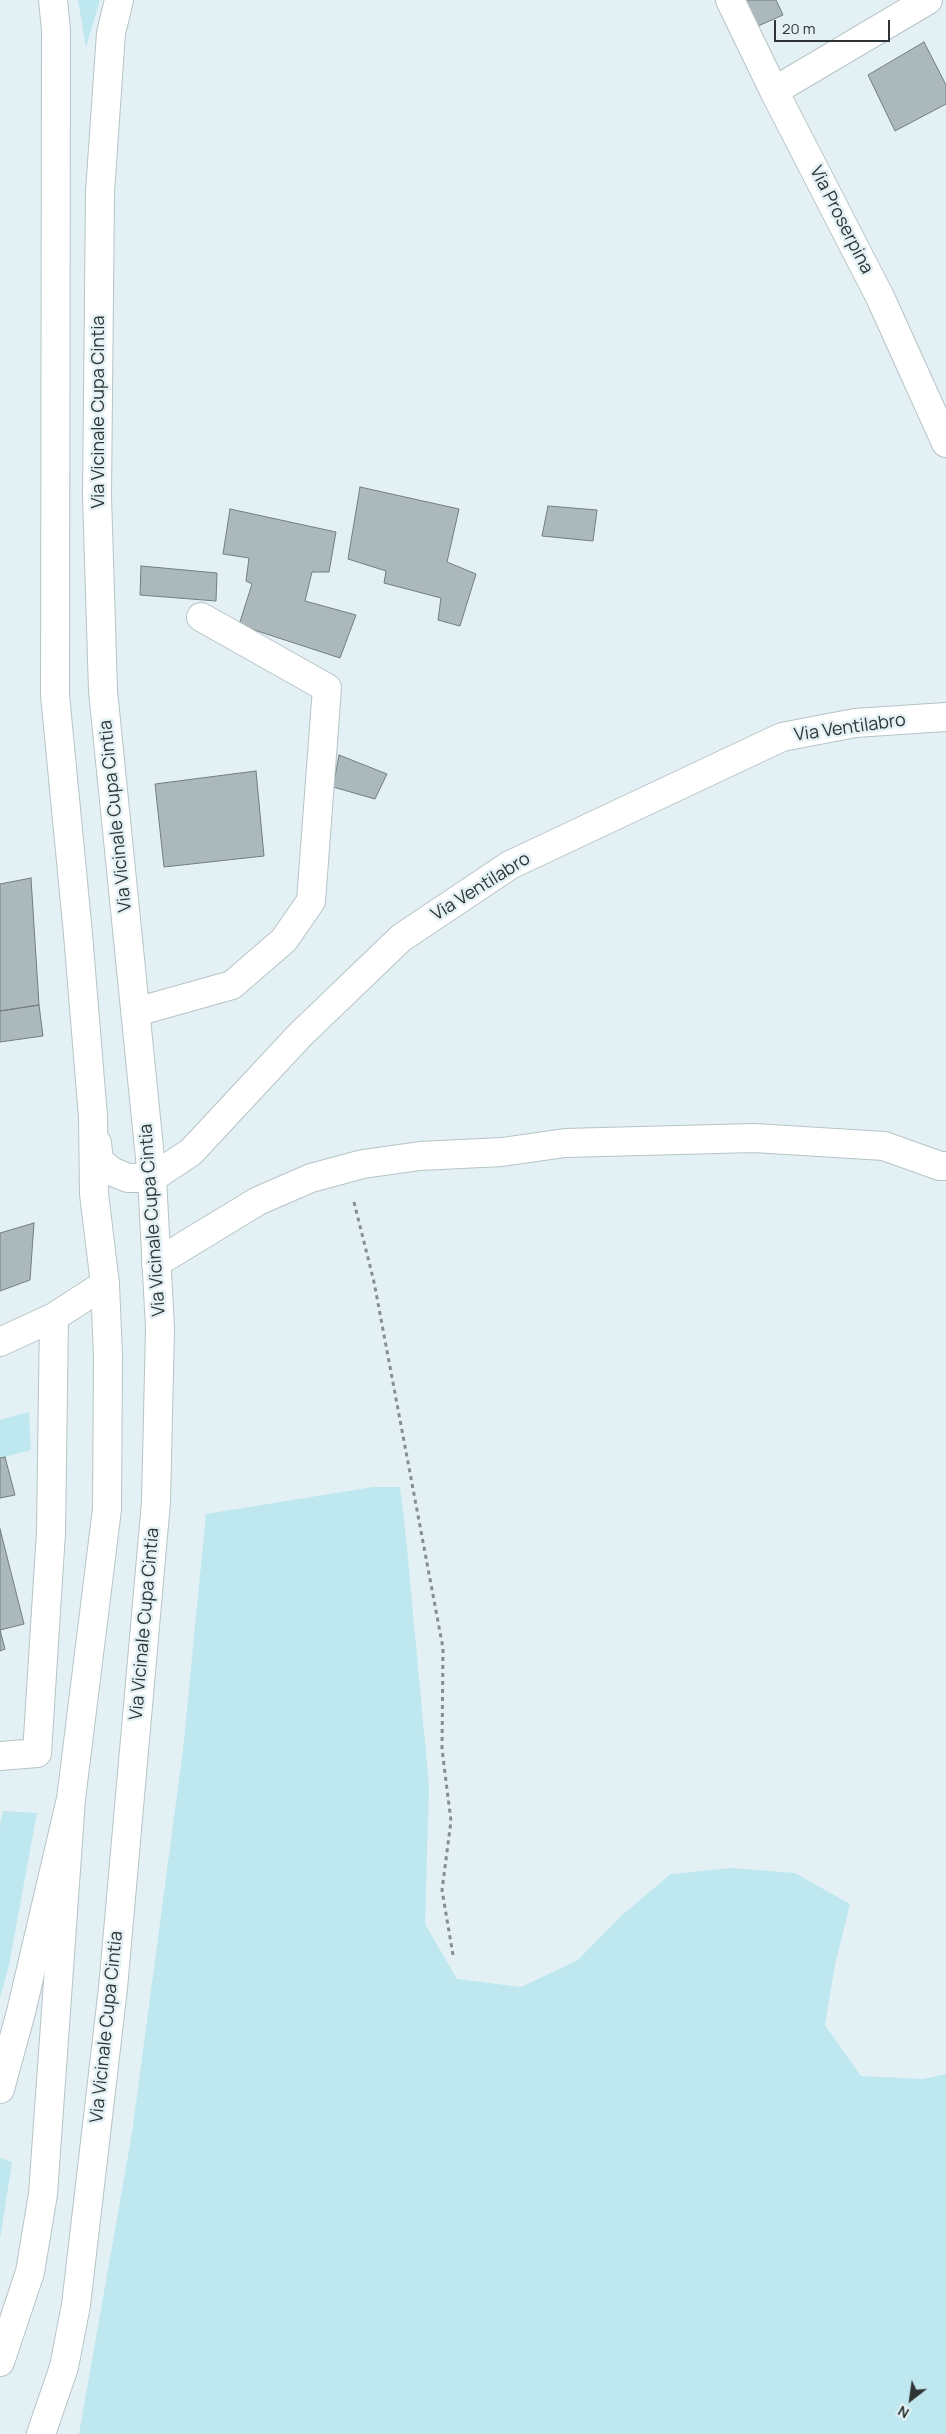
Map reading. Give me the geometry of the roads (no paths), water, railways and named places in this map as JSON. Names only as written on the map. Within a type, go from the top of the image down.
[{"type":"main road","points":[[53,0],[56,30],[55,695],[93,1117],[99,1162],[112,1172],[128,1178],[152,1178]]},
{"type":"main road","name":"Via Vicinale Cupa Cintia","points":[[41,2434],[64,2367],[76,2305],[113,1988],[156,1502],[160,1328],[152,1178],[104,691],[97,496],[100,192],[111,33],[119,0]]},
{"type":"main road","name":"Via Proserpina","points":[[730,0],[880,297],[946,443]]},
{"type":"main road","points":[[774,90],[928,0]]},
{"type":"main road","points":[[136,1012],[232,985],[284,940],[311,901],[327,688],[201,617]]},
{"type":"main road","name":"Via Ventilabro","points":[[152,1178],[191,1152],[300,1035],[401,938],[510,865],[782,737],[855,723],[946,717]]},
{"type":"main road","points":[[0,2362],[30,2272],[43,2194],[71,1799],[107,1509],[108,1356],[105,1284],[94,1194],[93,1117]]},
{"type":"main road","points":[[156,1263],[258,1201],[311,1178],[347,1169],[420,1156],[502,1152],[565,1142],[754,1138],[884,1146],[940,1166],[946,1166]]},
{"type":"main road","points":[[0,1342],[54,1317],[105,1284]]},
{"type":"main road","points":[[0,1756],[36,1753],[51,1532],[54,1317]]},
{"type":"main road","points":[[0,2089],[21,2012],[71,1799]]}]
